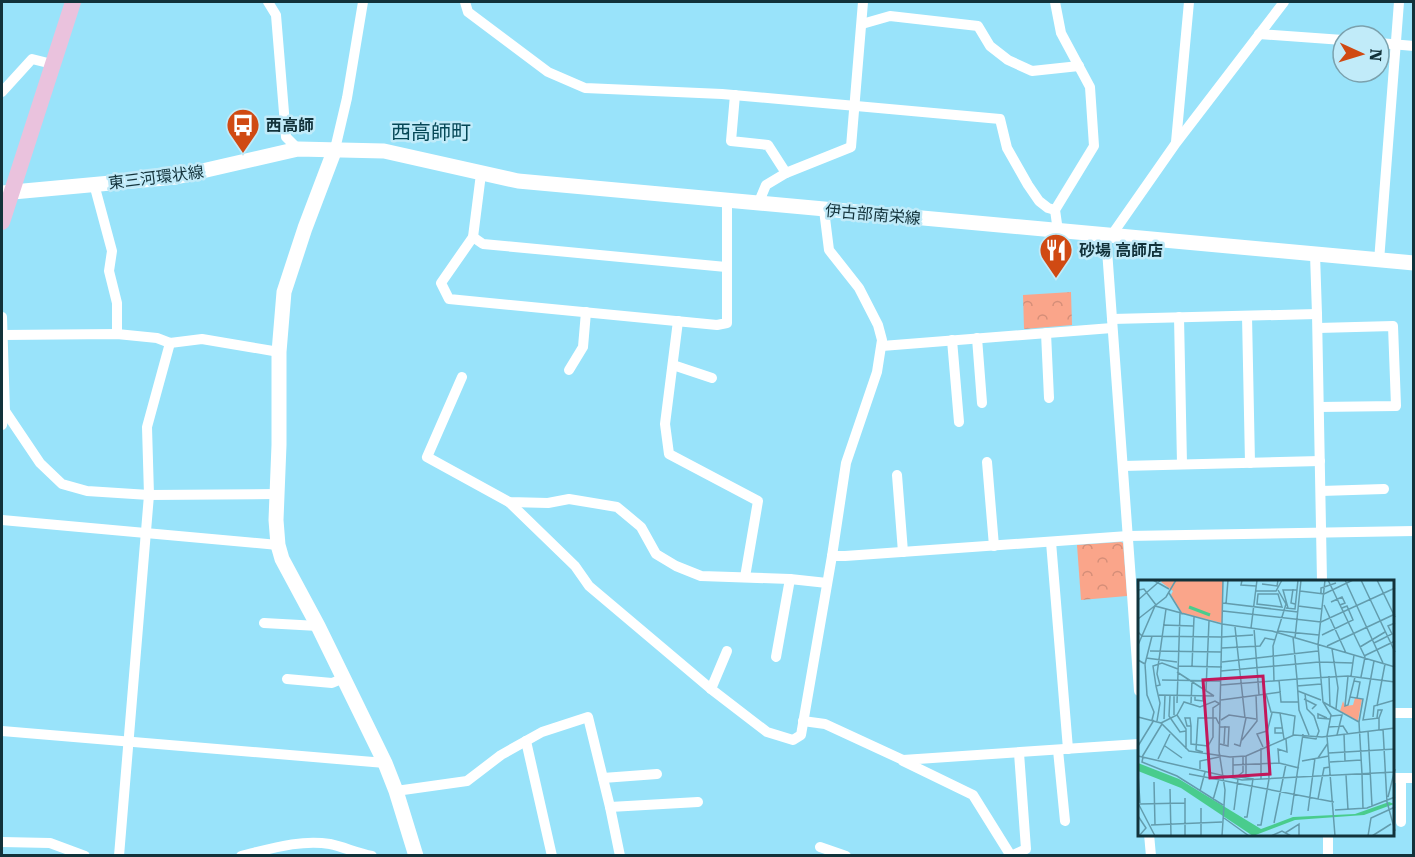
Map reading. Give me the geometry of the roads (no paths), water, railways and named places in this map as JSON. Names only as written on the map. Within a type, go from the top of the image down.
[{"type":"main road","points":[[2,222],[6,192],[73,2]]},
{"type":"main road","name":"東三河環状線","points":[[6,192],[176,177],[298,149],[335,149]]},
{"type":"main road","points":[[335,149],[284,292],[279,352],[276,520],[278,544],[282,559],[318,626],[385,763],[416,855]]},
{"type":"main road","name":"伊古部南栄線","points":[[335,149],[384,151],[518,181],[1413,263]]},
{"type":"street","points":[[268,2],[276,15],[286,137],[298,149]]},
{"type":"street","points":[[335,149],[348,98],[363,2]]},
{"type":"street","points":[[465,2],[468,12],[548,72],[585,88],[735,95],[1000,119],[1007,148],[1028,185],[1039,201],[1055,210]]},
{"type":"street","points":[[758,204],[766,185],[786,173],[851,147],[863,2]]},
{"type":"street","points":[[1055,2],[1061,33],[1090,87],[1094,146],[1055,210],[1058,231]]},
{"type":"street","points":[[1176,143],[1189,2]]},
{"type":"street","points":[[1138,655],[1137,619],[1128,536],[1112,323],[1108,236],[1284,2]]},
{"type":"street","points":[[1379,261],[1399,2]]},
{"type":"street","points":[[861,24],[890,16],[978,26],[990,45],[1008,60],[1032,70],[1079,66]]},
{"type":"street","points":[[1259,34],[1331,39]]},
{"type":"street","points":[[1391,44],[1413,46]]},
{"type":"street","points":[[2,93],[32,59],[52,64]]},
{"type":"street","points":[[735,95],[730,141],[768,145],[786,173]]},
{"type":"street","points":[[481,174],[473,237],[441,283],[449,299],[717,325],[727,323],[727,201]]},
{"type":"street","points":[[94,184],[112,251],[109,271],[117,303],[117,334]]},
{"type":"street","points":[[462,376],[427,458],[509,502],[575,566],[589,586],[711,689],[767,732],[793,740],[801,735],[846,463],[877,372],[882,346],[878,325],[859,288],[829,250],[824,210]]},
{"type":"street","points":[[473,237],[483,244],[726,267]]},
{"type":"street","points":[[1314,254],[1318,328],[1322,580]]},
{"type":"street","points":[[569,370],[583,347],[586,312]]},
{"type":"street","points":[[882,346],[1046,333],[1112,323],[1179,317],[1317,314]]},
{"type":"street","points":[[1247,316],[1250,463]]},
{"type":"street","points":[[2,317],[5,411],[2,425]]},
{"type":"street","points":[[1179,317],[1182,464]]},
{"type":"street","points":[[678,321],[665,424],[669,454],[758,501],[745,577]]},
{"type":"street","points":[[1318,328],[1393,326],[1396,406],[1319,407]]},
{"type":"street","points":[[1046,333],[1050,398]]},
{"type":"street","points":[[2,336],[117,334],[157,338],[170,343],[202,339],[279,352]]},
{"type":"street","points":[[977,338],[982,404]]},
{"type":"street","points":[[952,340],[959,422]]},
{"type":"street","points":[[119,855],[149,495],[147,427],[170,343]]},
{"type":"street","points":[[673,365],[712,378]]},
{"type":"street","points":[[5,411],[40,463],[62,484],[87,491],[149,495],[277,494]]},
{"type":"street","points":[[1123,466],[1320,461]]},
{"type":"street","points":[[987,462],[994,546]]},
{"type":"street","points":[[897,475],[903,552]]},
{"type":"street","points":[[1321,491],[1384,489]]},
{"type":"street","points":[[509,502],[548,502],[569,499],[617,507],[641,527],[656,554],[676,566],[701,576],[790,579],[827,584]]},
{"type":"street","points":[[2,520],[278,544]]},
{"type":"street","points":[[832,556],[1128,536],[1413,531]]},
{"type":"street","points":[[1052,542],[1065,821]]},
{"type":"street","points":[[776,657],[790,579]]},
{"type":"street","points":[[264,623],[318,626]]},
{"type":"street","points":[[711,689],[727,651]]},
{"type":"street","points":[[287,679],[332,683],[344,678]]},
{"type":"street","points":[[1394,713],[1413,713]]},
{"type":"street","points":[[396,791],[467,781],[501,755],[542,732],[588,717],[620,855]]},
{"type":"street","points":[[803,721],[825,724],[973,795],[1011,855],[1026,849],[1019,753]]},
{"type":"street","points":[[2,731],[385,763]]},
{"type":"street","points":[[526,741],[552,855]]},
{"type":"street","points":[[903,760],[1138,744]]},
{"type":"street","points":[[603,778],[657,774]]},
{"type":"street","points":[[1401,822],[1397,778],[1413,778]]},
{"type":"street","points":[[610,807],[698,802]]},
{"type":"street","points":[[1149,836],[1150,855]]},
{"type":"street","points":[[1328,836],[1328,855]]},
{"type":"street","points":[[2,842],[50,843],[85,855]]},
{"type":"street","points":[[242,855],[296,843],[331,844],[359,854],[372,855]]},
{"type":"street","points":[[820,847],[846,855]]},
{"type":"place","name":"西高師","points":[[243,154]]},
{"type":"place","name":"砂場 高師店","points":[[1056,279]]},
{"type":"district","name":"西高師町","points":[[431,132]]}]
